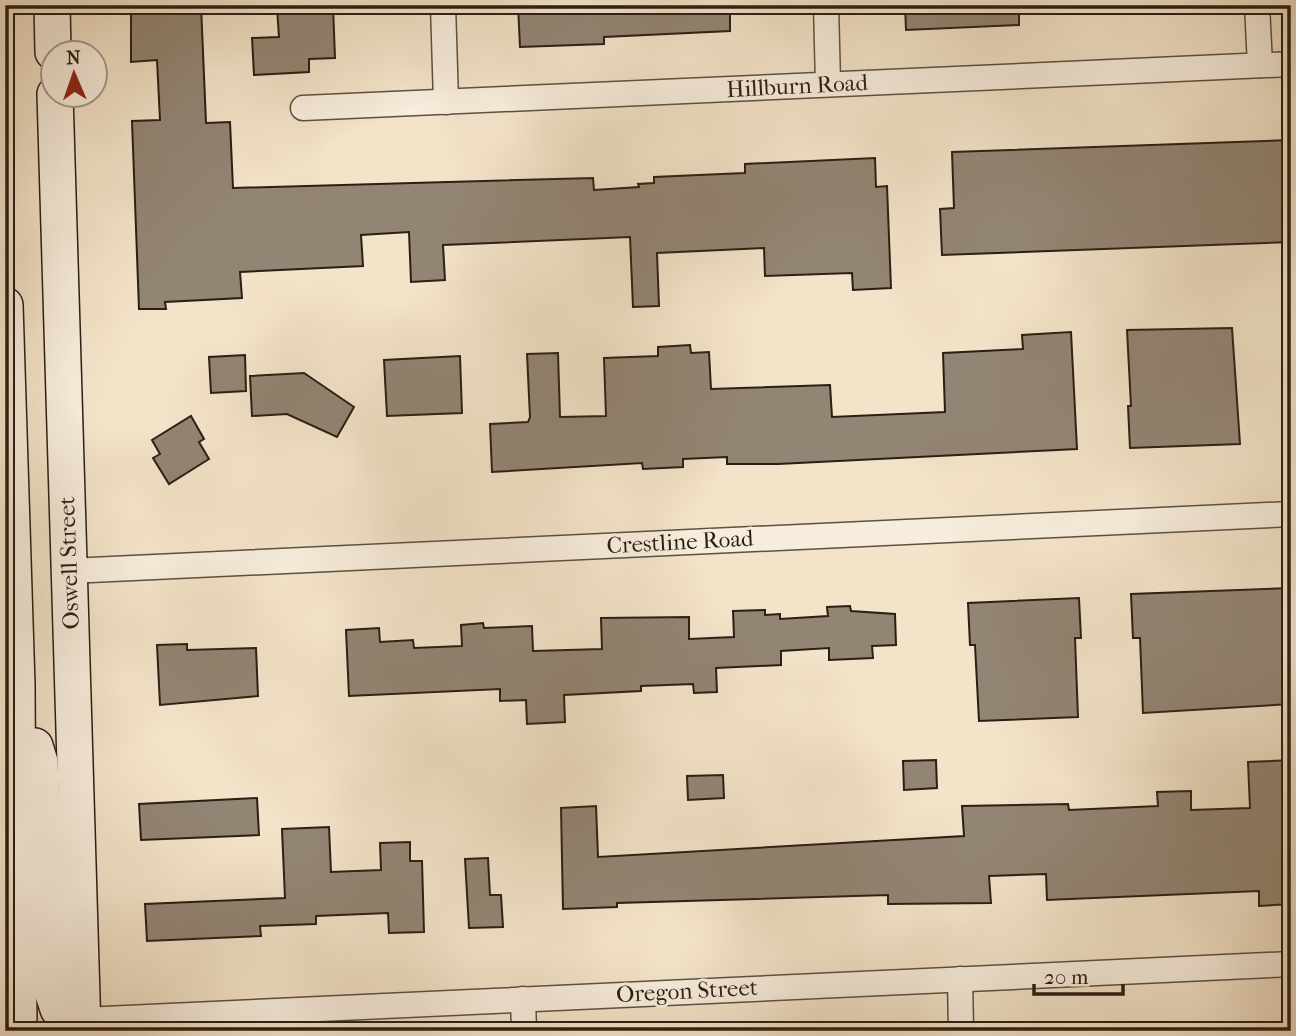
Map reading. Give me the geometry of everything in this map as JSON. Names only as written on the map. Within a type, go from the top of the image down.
[{"type":"main road","points":[[52,5],[53,38]]},
{"type":"main road","name":"Oswell Street","points":[[55,108],[83,1026]]},
{"type":"main road","points":[[5,305],[8,573],[17,685],[21,1026]]},
{"type":"main road","points":[[17,685],[40,762],[50,985],[58,1009],[83,1026]]},
{"type":"street","points":[[443,5],[446,102]]},
{"type":"street","points":[[826,5],[828,85]]},
{"type":"street","points":[[1257,5],[1260,65]]},
{"type":"street","name":"Hillburn Road","points":[[303,108],[1291,64]]},
{"type":"street","name":"Crestline Road","points":[[69,571],[1291,514]]},
{"type":"street","name":"Oregon Street","points":[[83,1026],[291,1020],[523,999],[1291,964]]},
{"type":"street","points":[[960,979],[961,1031]]},
{"type":"street","points":[[523,999],[524,1031]]},
{"type":"building","points":[[131,5],[201,5],[206,123],[230,122],[233,188],[593,178],[594,190],[639,187],[638,184],[654,183],[654,177],[745,173],[745,164],[875,158],[876,187],[887,186],[891,288],[853,290],[852,273],[765,276],[764,248],[657,253],[659,306],[633,307],[630,237],[443,245],[445,280],[411,282],[409,232],[361,235],[363,266],[240,272],[242,298],[165,302],[166,309],[139,309],[132,121],[160,120],[157,60],[131,62]]},
{"type":"building","points":[[518,5],[573,5],[573,9],[730,5],[730,31],[604,37],[604,44],[520,47]]},
{"type":"building","points":[[905,5],[1019,5],[1019,25],[906,30]]},
{"type":"building","points":[[333,6],[335,58],[309,59],[309,72],[254,75],[252,38],[279,37],[277,8]]},
{"type":"building","points":[[1291,140],[1291,242],[942,255],[940,209],[954,208],[952,152]]},
{"type":"building","points":[[1232,328],[1240,444],[1130,448],[1127,330]]},
{"type":"building","points":[[1071,332],[1077,449],[778,464],[727,464],[727,457],[683,459],[683,467],[643,469],[642,463],[492,472],[490,424],[528,422],[530,417],[527,354],[558,353],[560,417],[606,416],[604,358],[658,356],[658,347],[690,345],[691,353],[709,352],[711,389],[830,385],[832,417],[945,412],[943,353],[1023,349],[1022,335]]},
{"type":"building","points":[[245,355],[246,391],[211,393],[209,357]]},
{"type":"building","points":[[460,356],[462,413],[387,416],[384,360]]},
{"type":"building","points":[[304,373],[354,407],[337,437],[287,414],[252,416],[250,376]]},
{"type":"building","points":[[191,416],[204,439],[199,442],[209,459],[169,484],[153,458],[160,454],[152,440]]},
{"type":"building","points":[[1291,588],[1291,704],[1143,713],[1140,638],[1133,638],[1131,594]]},
{"type":"building","points":[[1079,598],[1081,638],[1075,638],[1078,717],[979,721],[975,645],[970,645],[968,603]]},
{"type":"building","points":[[850,606],[851,611],[895,614],[896,645],[872,646],[873,658],[829,660],[829,648],[781,651],[781,665],[716,668],[717,692],[694,693],[693,684],[641,686],[641,691],[564,695],[565,722],[527,724],[526,700],[500,701],[500,689],[349,696],[346,630],[379,628],[380,642],[413,640],[414,648],[462,646],[461,625],[483,623],[484,628],[532,626],[533,651],[602,649],[601,618],[689,617],[689,639],[734,637],[733,611],[765,610],[765,615],[780,614],[780,619],[828,616],[827,607]]},
{"type":"building","points":[[187,644],[187,650],[256,648],[258,696],[160,705],[157,645]]},
{"type":"building","points":[[936,760],[937,788],[904,790],[903,761]]},
{"type":"building","points":[[1291,760],[1291,904],[1259,906],[1259,891],[1047,900],[1046,874],[989,876],[991,903],[888,904],[888,895],[617,903],[617,907],[563,909],[561,808],[596,806],[598,857],[964,836],[962,806],[1068,804],[1069,810],[1158,806],[1157,792],[1191,791],[1191,810],[1250,808],[1248,762]]},
{"type":"building","points":[[723,775],[724,798],[688,800],[687,776]]},
{"type":"building","points":[[257,798],[259,835],[141,840],[139,804]]},
{"type":"building","points":[[329,827],[331,872],[381,870],[380,843],[410,842],[410,861],[422,861],[424,932],[389,933],[388,913],[316,916],[316,924],[260,926],[261,936],[147,941],[145,904],[285,898],[282,829]]},
{"type":"building","points":[[488,858],[490,895],[501,895],[503,927],[469,928],[465,859]]}]
